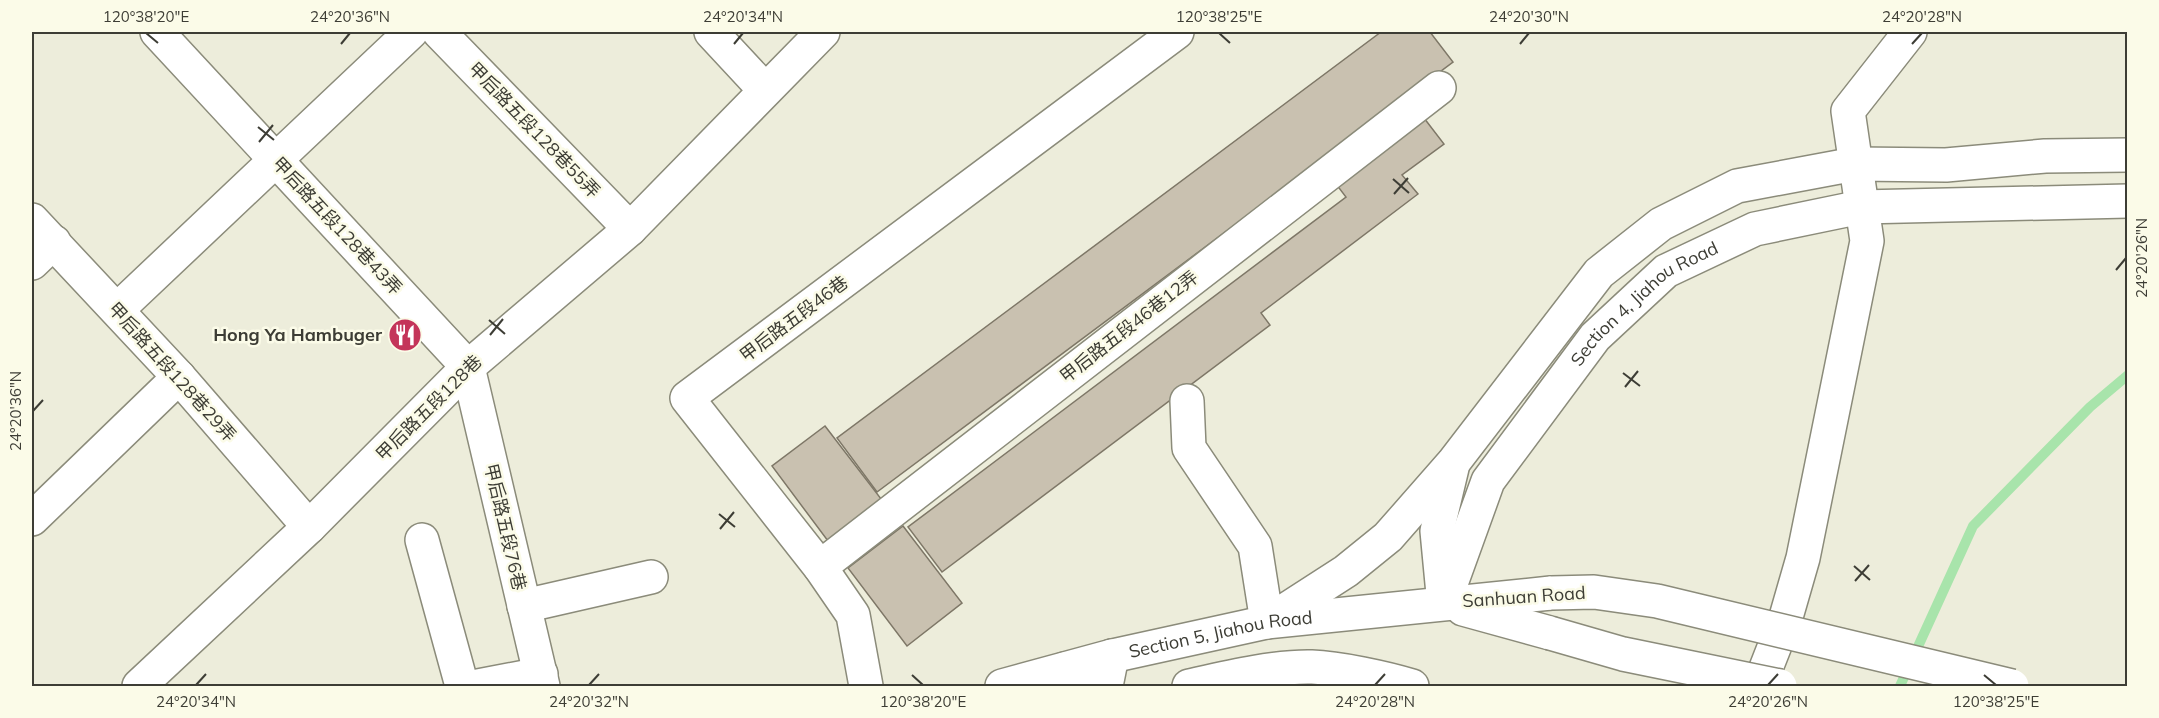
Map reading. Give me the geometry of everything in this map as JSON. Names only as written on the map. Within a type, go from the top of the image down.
[{"type":"street","name":"甲后路五段128巷43弄","points":[[157,32],[468,367]]},
{"type":"street","points":[[117,310],[411,32]]},
{"type":"street","name":"甲后路五段128巷55弄","points":[[440,32],[630,229]]},
{"type":"street","points":[[711,32],[764,89]]},
{"type":"street","name":"甲后路五段128巷","points":[[139,687],[309,527],[468,367],[630,229],[764,89],[823,32]]},
{"type":"street","name":"甲后路五段46巷","points":[[866,687],[853,615],[820,567],[687,398],[1177,32]]},
{"type":"street","points":[[1759,687],[1786,617],[1803,558],[1868,242],[1848,111],[1910,32]]},
{"type":"street","name":"甲后路五段46巷12弄","points":[[820,567],[1438,88]]},
{"type":"street","points":[[1188,401],[1189,448],[1255,546],[1267,622],[1346,571],[1388,537],[1453,463],[1599,273],[1661,224],[1737,186],[1855,164],[1946,165],[2045,156],[2127,155]]},
{"type":"street","name":"Section 4, Jiahou Road","points":[[1444,603],[1488,481],[1595,337],[1666,271],[1755,229],[1862,207],[2127,201]]},
{"type":"street","name":"甲后路五段128巷29弄","points":[[39,242],[117,310],[179,377],[309,527]]},
{"type":"street","name":"甲后路五段76巷","points":[[468,367],[542,680]]},
{"type":"street","points":[[32,519],[179,377]]},
{"type":"street","points":[[1444,603],[1437,531],[1453,463]]},
{"type":"street","points":[[422,540],[462,687]]},
{"type":"street","points":[[524,606],[651,577]]},
{"type":"street","name":"Sanhuan Road","points":[[1444,603],[1551,593],[1594,592],[1657,601],[2012,687]]},
{"type":"street","name":"Sanhuan Road","points":[[1444,603],[1623,654],[1780,687]]},
{"type":"street","name":"Section 5, Jiahou Road","points":[[1002,687],[1109,671],[1267,622],[1444,603]]},
{"type":"street","points":[[1189,687],[1236,676],[1312,667],[1397,681],[1412,687]]},
{"type":"street","points":[[478,687],[542,680]]},
{"type":"building","points":[[1381,32],[1430,32],[1453,62],[877,492],[837,438]]},
{"type":"building","points":[[1424,118],[1444,144],[1402,175],[1418,194],[1261,313],[1270,325],[942,572],[908,527],[1346,197],[1336,184]]},
{"type":"building","points":[[825,426],[885,504],[831,545],[772,466]]},
{"type":"building","points":[[903,526],[962,603],[907,646],[848,568]]},
{"type":"waterway","points":[[1900,686],[1973,526],[2090,407],[2128,375]]},
{"type":"place","name":"Hong Ya Hambuger","points":[[405,335]]}]
